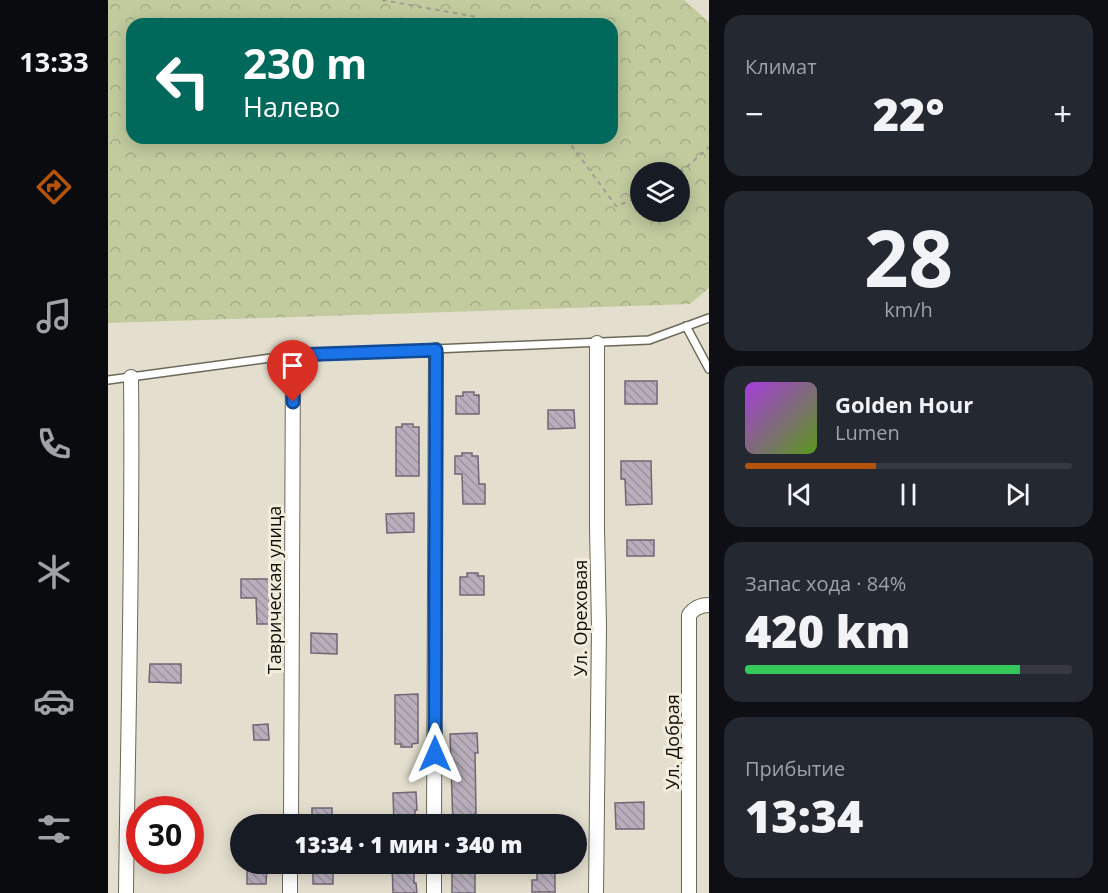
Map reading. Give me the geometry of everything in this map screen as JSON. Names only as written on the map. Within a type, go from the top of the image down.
[{"type":"street","name":"Ул. Ореховая","points":[[596,893],[599,627],[597,343]]},
{"type":"street","points":[[434,814],[436,350]]},
{"type":"street","name":"Таврическая улица","points":[[291,814],[293,355]]},
{"type":"street","points":[[126,893],[132,481],[130,377]]},
{"type":"street","name":"Ул. Добрая","points":[[689,893],[689,615],[701,605],[709,605]]},
{"type":"street","points":[[290,893],[291,874]]},
{"type":"street","points":[[434,874],[434,893]]},
{"type":"lane","points":[[108,380],[293,355],[649,340],[709,318]]},
{"type":"lane","points":[[686,326],[709,369]]},
{"type":"path","points":[[382,0],[478,18]]},
{"type":"path","points":[[570,144],[616,206],[630,201]]},
{"type":"path","points":[[690,164],[709,147]]},
{"type":"green space","points":[[108,0],[684,0],[709,22],[709,288],[690,304],[108,323]]},
{"type":"building","points":[[625,381],[657,381],[657,404],[625,404]]},
{"type":"building","points":[[463,392],[474,392],[474,395],[479,395],[479,414],[456,414],[456,396],[463,396]]},
{"type":"building","points":[[548,410],[574,410],[575,428],[548,429]]},
{"type":"building","points":[[402,424],[413,424],[413,427],[419,427],[419,476],[396,476],[396,427],[402,427]]},
{"type":"building","points":[[462,453],[472,453],[472,456],[478,456],[479,484],[485,484],[485,504],[463,504],[462,474],[455,474],[455,456],[462,456]]},
{"type":"building","points":[[621,461],[651,461],[652,504],[626,505],[625,479],[621,479]]},
{"type":"building","points":[[414,513],[414,532],[387,533],[386,514]]},
{"type":"building","points":[[627,540],[654,540],[654,556],[627,556]]},
{"type":"building","points":[[467,573],[478,573],[478,576],[484,576],[484,595],[460,595],[460,577],[467,577]]},
{"type":"building","points":[[241,579],[271,579],[272,624],[257,624],[256,598],[241,598]]},
{"type":"building","points":[[311,633],[337,634],[337,654],[311,653]]},
{"type":"building","points":[[150,664],[181,664],[181,683],[149,682]]},
{"type":"building","points":[[418,694],[418,743],[412,744],[412,747],[401,747],[401,744],[395,744],[395,695]]},
{"type":"building","points":[[268,724],[269,740],[254,740],[253,725]]},
{"type":"building","points":[[477,733],[475,814],[453,814],[450,734]]},
{"type":"building","points":[[416,792],[417,810],[415,814],[394,814],[393,793]]},
{"type":"building","points":[[644,802],[644,829],[616,829],[615,803]]},
{"type":"building","points":[[312,808],[332,808],[332,814],[312,814]]},
{"type":"building","points":[[247,874],[267,874],[266,884],[247,884]]},
{"type":"building","points":[[313,874],[333,874],[333,884],[313,884]]},
{"type":"building","points":[[392,874],[414,874],[417,893],[393,893]]},
{"type":"building","points":[[452,874],[475,874],[475,893],[452,893]]},
{"type":"building","points":[[537,874],[555,874],[555,892],[532,892],[532,880],[537,880]]},
{"type":"route","points":[[293,402],[293,355],[436,350],[435,754]]}]
